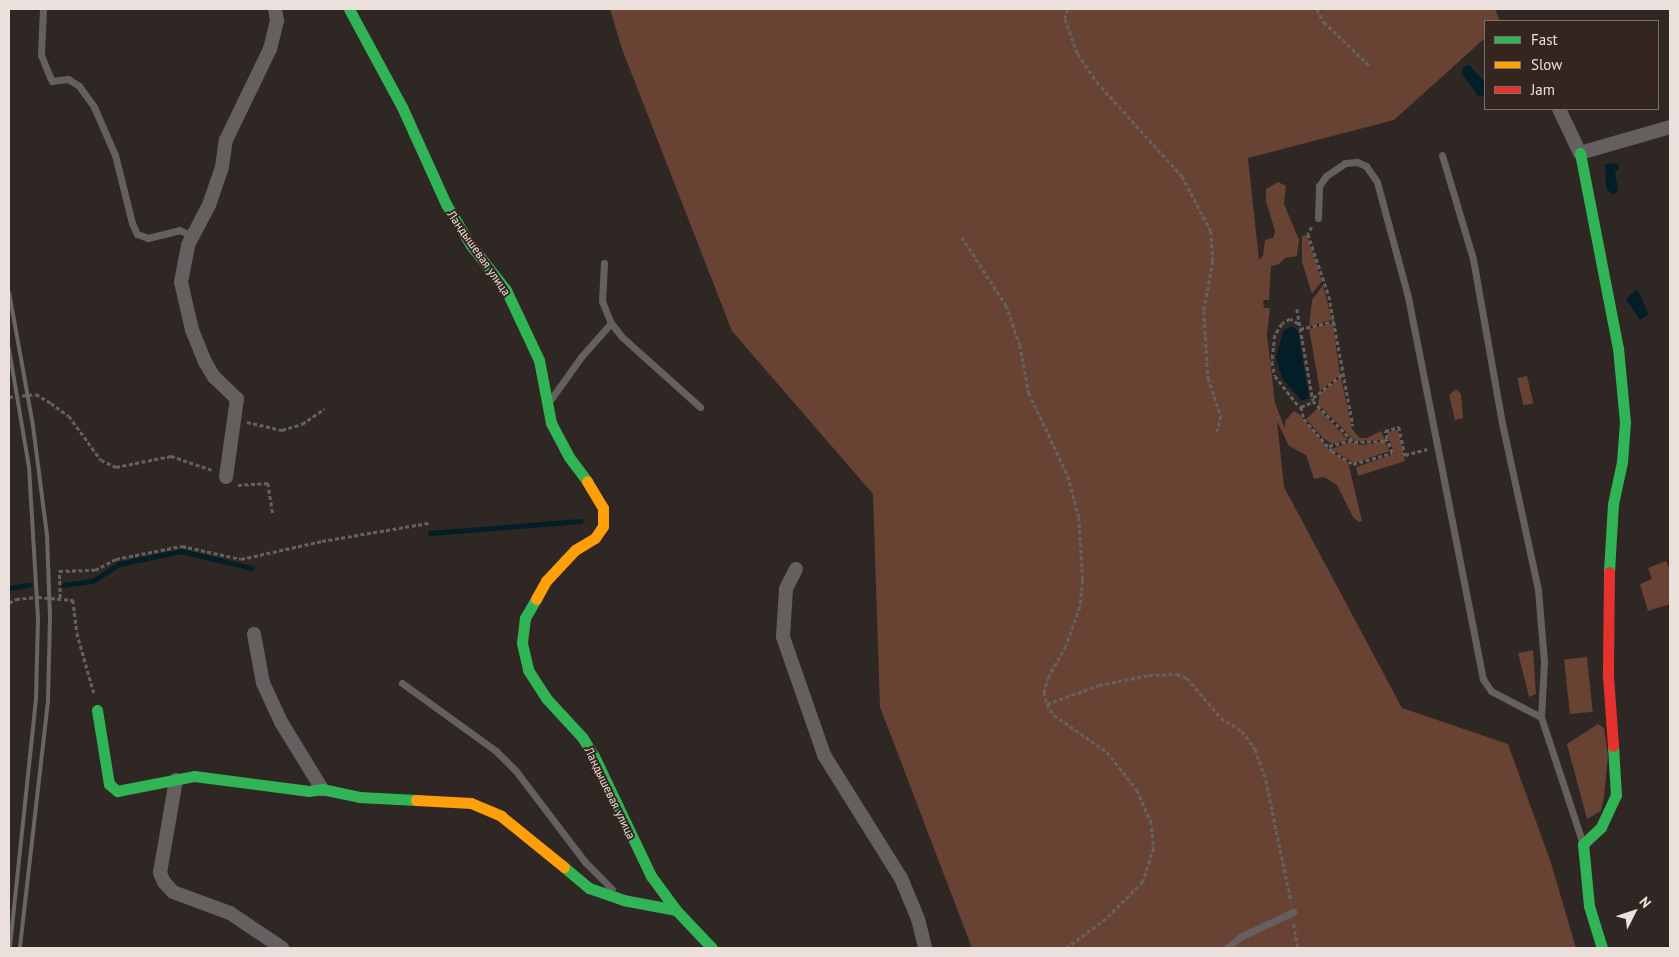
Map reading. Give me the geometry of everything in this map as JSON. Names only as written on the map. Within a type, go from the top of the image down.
[{"type":"street","points":[[226,477],[237,399],[214,377],[205,362],[192,330],[181,282],[193,236],[220,174],[226,140],[270,49],[277,21],[275,9]]},
{"type":"street","name":"Ландышевая улица","points":[[349,9],[402,107],[446,204],[470,244],[506,290],[539,360],[551,423],[569,457],[596,491],[603,508],[603,526],[595,538],[575,550],[546,581],[525,618],[522,642],[528,670],[546,698],[582,737],[652,876],[676,910],[712,948]]},
{"type":"street","points":[[1559,110],[1580,153],[1618,348],[1625,422],[1622,462],[1613,504],[1609,570],[1608,676],[1616,795],[1601,827],[1583,844],[1589,906],[1602,948]]},
{"type":"street","points":[[1580,153],[1670,127]]},
{"type":"street","points":[[796,568],[786,589],[783,637],[824,755],[901,878],[918,919],[925,948]]},
{"type":"street","points":[[254,634],[263,683],[281,722],[322,789]]},
{"type":"street","points":[[97,710],[109,784],[116,791],[194,776],[309,791],[322,789],[359,797],[471,803],[501,816],[589,888],[623,900],[676,910]]},
{"type":"street","points":[[176,780],[160,873],[164,882],[174,892],[230,914],[282,948]]},
{"type":"lane","points":[[44,9],[41,55],[50,77],[52,81],[68,79],[79,86],[94,107],[115,155],[132,223],[137,234],[148,238],[179,230],[193,236]]},
{"type":"lane","points":[[1442,155],[1473,260],[1502,423],[1538,590],[1544,662],[1540,717],[1583,844]]},
{"type":"lane","points":[[1318,218],[1319,186],[1326,176],[1345,163],[1357,162],[1366,166],[1377,182],[1408,296],[1435,446],[1449,501],[1483,679],[1497,695],[1540,717]]},
{"type":"lane","points":[[604,263],[602,301],[610,323],[622,337],[700,407]]},
{"type":"lane","points":[[547,405],[581,357],[610,323]]},
{"type":"lane","points":[[402,683],[496,751],[516,770],[585,862],[623,900]]},
{"type":"lane","points":[[1227,948],[1240,937],[1293,912]]},
{"type":"path","points":[[1068,9],[1065,19],[1078,54],[1096,82],[1182,176],[1211,231],[1213,261],[1204,311],[1208,378],[1221,416],[1217,432]]},
{"type":"path","points":[[1317,9],[1324,22],[1371,67]]},
{"type":"path","points":[[1318,218],[1308,234],[1334,321],[1353,426]]},
{"type":"path","points":[[962,237],[1006,304],[1020,345],[1029,393],[1068,476],[1079,517],[1083,580],[1080,607],[1066,646],[1049,677],[1044,692],[1047,704],[1054,715],[1107,752],[1138,790],[1152,821],[1154,848],[1142,882],[1106,919],[1067,948]]},
{"type":"path","points":[[1297,309],[1312,400],[1351,440],[1359,443],[1387,440]]},
{"type":"path","points":[[1300,324],[1290,320],[1282,324],[1275,335],[1272,362],[1281,384],[1301,407],[1304,419],[1328,446],[1356,464],[1392,453],[1385,431],[1399,427],[1405,455],[1435,446]]},
{"type":"path","points":[[1300,329],[1334,321]]},
{"type":"path","points":[[1301,407],[1343,374]]},
{"type":"path","points":[[9,397],[36,394],[51,403],[80,428],[101,460],[116,467],[171,456],[183,458],[226,477],[232,486],[268,482],[273,514]]},
{"type":"path","points":[[234,420],[282,430],[302,424],[324,409]]},
{"type":"path","points":[[1328,446],[1351,440]]},
{"type":"path","points":[[60,598],[59,571],[95,570],[116,559],[182,546],[241,559],[322,541],[428,523]]},
{"type":"path","points":[[9,603],[16,599],[60,598],[73,600],[97,710]]},
{"type":"path","points":[[1047,704],[1099,685],[1149,675],[1177,674],[1187,678],[1221,718],[1242,731],[1255,749],[1275,817],[1298,948]]},
{"type":"shaded area","points":[[610,9],[1495,9],[1500,20],[1484,20],[1484,39],[1394,120],[1248,158],[1259,260],[1263,256],[1265,240],[1273,238],[1275,231],[1266,201],[1266,189],[1278,182],[1286,186],[1284,204],[1299,240],[1297,256],[1285,258],[1279,264],[1271,266],[1269,300],[1263,300],[1264,308],[1270,308],[1267,335],[1275,403],[1285,429],[1285,421],[1294,411],[1299,414],[1331,452],[1348,462],[1362,521],[1359,522],[1353,517],[1337,485],[1324,477],[1314,479],[1306,455],[1289,446],[1277,421],[1284,487],[1402,708],[1508,744],[1551,863],[1576,948],[972,948],[880,707],[873,494],[732,331],[622,49]]},
{"type":"shaded area","points":[[1307,235],[1322,281],[1312,294],[1302,262],[1302,236]]},
{"type":"shaded area","points":[[1323,285],[1332,320],[1309,326],[1312,300]]},
{"type":"shaded area","points":[[1333,323],[1340,375],[1320,391],[1309,329]]},
{"type":"shaded area","points":[[1527,376],[1533,403],[1524,406],[1517,378]]},
{"type":"shaded area","points":[[1341,377],[1352,429],[1360,438],[1367,438],[1381,431],[1385,440],[1355,441],[1318,404],[1320,394]]},
{"type":"shaded area","points":[[1456,389],[1461,394],[1463,418],[1455,420],[1449,395]]},
{"type":"shaded area","points":[[1318,408],[1347,440],[1332,444],[1323,438],[1306,419]]},
{"type":"shaded area","points":[[1398,430],[1405,461],[1358,476],[1356,467],[1394,454],[1387,432]]},
{"type":"shaded area","points":[[1350,442],[1361,445],[1385,442],[1390,451],[1354,463],[1331,449]]},
{"type":"shaded area","points":[[1666,561],[1670,570],[1670,604],[1648,611],[1640,584],[1652,579],[1648,568]]},
{"type":"shaded area","points":[[1533,650],[1536,694],[1529,697],[1518,653]]},
{"type":"shaded area","points":[[1587,657],[1593,712],[1570,714],[1564,659]]},
{"type":"shaded area","points":[[1598,724],[1604,728],[1608,756],[1604,797],[1601,811],[1587,819],[1567,744]]},
{"type":"water","points":[[1469,65],[1484,81],[1484,94],[1479,97],[1462,74],[1463,67]]},
{"type":"water","points":[[1618,163],[1619,170],[1615,171],[1618,190],[1613,195],[1606,188],[1605,164]]},
{"type":"water","points":[[1637,289],[1649,314],[1640,320],[1626,299]]},
{"type":"water","points":[[1291,326],[1298,331],[1309,397],[1302,401],[1282,378],[1276,357],[1283,332]]},
{"type":"waterway","points":[[430,533],[581,521]]},
{"type":"waterway","points":[[63,585],[93,581],[119,564],[181,551],[252,568]]},
{"type":"waterway","points":[[9,588],[29,585]]},
{"type":"railway","points":[[9,292],[33,426],[47,535],[50,618],[48,701],[20,948]]},
{"type":"railway","points":[[9,349],[29,467],[38,618],[36,699],[10,948]]},
{"type":"traffic: fast","points":[[349,9],[402,107],[446,204],[470,244],[506,290],[539,360],[551,423],[569,457],[587,481]]},
{"type":"traffic: fast","points":[[1580,153],[1618,348],[1625,422],[1622,462],[1613,504],[1609,572]]},
{"type":"traffic: fast","points":[[536,599],[525,618],[522,643],[528,670],[546,698],[582,737],[594,756],[651,876],[676,910],[712,948]]},
{"type":"traffic: fast","points":[[97,710],[109,784],[117,791],[194,776],[309,791],[322,789],[359,797],[416,800]]},
{"type":"traffic: fast","points":[[1602,948],[1589,906],[1583,844],[1601,827],[1616,795],[1613,746]]},
{"type":"traffic: fast","points":[[564,867],[589,888],[623,900],[676,910]]},
{"type":"traffic: slow","points":[[536,599],[546,581],[575,550],[595,538],[603,526],[603,508],[587,481]]},
{"type":"traffic: slow","points":[[416,800],[471,803],[501,816],[564,867]]},
{"type":"traffic: jam","points":[[1609,572],[1608,676],[1613,746]]}]
